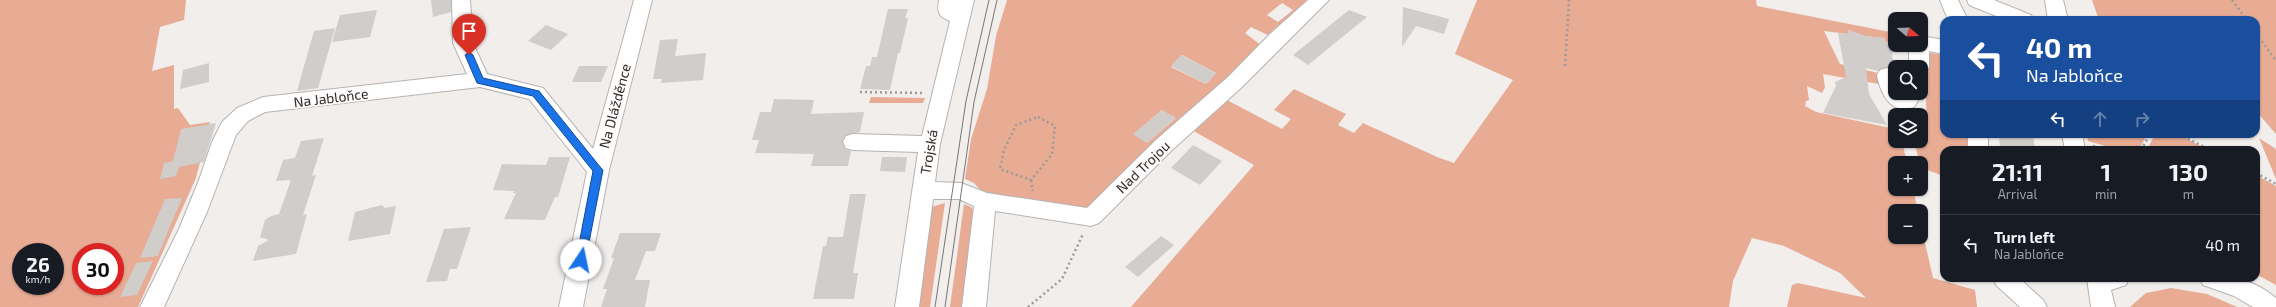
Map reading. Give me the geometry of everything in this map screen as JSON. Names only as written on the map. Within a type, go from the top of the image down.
[{"type":"street","points":[[461,0],[463,43],[480,80]]},
{"type":"street","name":"Na Dlážděnce","points":[[571,307],[598,170],[643,0]]},
{"type":"street","points":[[948,0],[947,12],[963,9]]},
{"type":"street","name":"Nad Trojou","points":[[1091,218],[1164,145],[1320,0]]},
{"type":"street","points":[[1949,0],[1956,16]]},
{"type":"street","points":[[2054,0],[2057,16]]},
{"type":"street","points":[[1988,2],[2016,16]]},
{"type":"street","name":"Trojská","points":[[907,307],[930,144],[963,9]]},
{"type":"street","points":[[1928,45],[1940,46]]},
{"type":"street","points":[[1887,75],[1888,80]]},
{"type":"street","name":"Na Jabloňce","points":[[152,307],[162,289],[210,179],[226,134],[234,121],[246,112],[263,105],[480,80],[536,93],[598,170]]},
{"type":"street","points":[[853,142],[930,144]]},
{"type":"street","points":[[923,190],[961,191],[985,201],[1091,218]]},
{"type":"street","points":[[974,307],[985,201]]},
{"type":"street","points":[[2008,282],[2035,307]]},
{"type":"street","points":[[2103,307],[2105,282]]},
{"type":"street","points":[[2225,282],[2232,284],[2263,301],[2270,307]]},
{"type":"path","points":[[1565,66],[1569,0]]},
{"type":"path","points":[[2232,0],[2243,16]]},
{"type":"path","points":[[2260,39],[2276,61]]},
{"type":"path","points":[[860,92],[930,93]]},
{"type":"path","points":[[1031,180],[1000,169],[1004,150],[1016,125],[1038,117],[1055,126],[1052,154],[1031,180],[1036,209]]},
{"type":"path","points":[[2187,138],[2202,146]]},
{"type":"path","points":[[2260,175],[2276,184]]},
{"type":"path","points":[[1028,307],[1062,279],[1091,218]]},
{"type":"shaded area","points":[[0,0],[186,0],[184,20],[160,27],[152,71],[174,65],[174,109],[178,108],[190,125],[210,122],[196,178],[138,307],[0,307]]},
{"type":"shaded area","points":[[1007,0],[1313,0],[1272,37],[1251,27],[1245,33],[1262,46],[1090,211],[985,195],[974,183],[965,179],[971,139],[987,89],[996,36]],"holes":[[[1282,3],[1293,10],[1278,22],[1267,15]],[[1182,55],[1216,73],[1206,84],[1171,67]],[[1162,110],[1175,119],[1147,143],[1134,134]]]},
{"type":"shaded area","points":[[1477,0],[1756,0],[1757,6],[1888,32],[1888,43],[1884,38],[1865,36],[1848,30],[1849,34],[1824,31],[1840,64],[1878,73],[1879,84],[1823,74],[1825,87],[1822,93],[1807,86],[1809,100],[1806,101],[1805,106],[1816,112],[1888,127],[1888,148],[1904,148],[1905,156],[1888,156],[1888,196],[1915,196],[1916,204],[1888,204],[1888,244],[1925,244],[1933,278],[1940,280],[1940,282],[1947,282],[1975,290],[1977,307],[1787,307],[1792,285],[1798,283],[1866,298],[1840,273],[1784,246],[1752,238],[1733,281],[1729,307],[1131,307],[1254,165],[1190,129],[1223,98],[1282,129],[1291,119],[1274,110],[1294,89],[1346,114],[1338,125],[1354,133],[1363,123],[1437,157],[1454,163],[1513,80],[1455,54]]},
{"type":"shaded area","points":[[2092,0],[2276,0],[2276,134],[2260,116],[2260,16],[2098,16]]},
{"type":"shaded area","points":[[1925,52],[1940,54],[1940,138],[1971,138],[1971,146],[1940,146],[1940,175],[1928,170],[1928,156],[1918,156],[1916,148],[1928,148],[1928,108],[1926,108],[1926,100],[1928,100],[1928,60],[1925,60]]},
{"type":"shaded area","points":[[871,97],[925,98],[923,103],[869,103]]},
{"type":"shaded area","points":[[2088,138],[2145,138],[2141,146],[2105,146],[2088,141]]},
{"type":"shaded area","points":[[2153,138],[2186,138],[2200,146],[2149,146]]},
{"type":"shaded area","points":[[2259,138],[2276,149],[2276,179]]},
{"type":"shaded area","points":[[2260,177],[2276,186],[2276,285],[2260,276]]},
{"type":"shaded area","points":[[945,203],[930,307],[917,307],[931,207]]},
{"type":"shaded area","points":[[964,204],[971,207],[975,212],[969,307],[950,307]]},
{"type":"shaded area","points":[[2171,288],[2207,294],[2237,307],[2130,307],[2146,293]]},
{"type":"building","points":[[431,0],[451,0],[451,12],[433,17]]},
{"type":"building","points":[[1403,7],[1449,19],[1444,34],[1416,26],[1402,47]]},
{"type":"building","points":[[888,9],[908,9],[905,18],[908,18],[900,53],[898,53],[890,90],[860,89],[866,66],[870,66],[872,57],[877,57]]},
{"type":"building","points":[[377,10],[370,37],[332,42],[340,15]]},
{"type":"building","points":[[1349,10],[1367,17],[1308,65],[1293,55]]},
{"type":"building","points":[[546,25],[568,34],[551,50],[528,41]]},
{"type":"building","points":[[335,28],[318,88],[297,91],[314,31]]},
{"type":"building","points":[[1848,30],[1865,36],[1884,38],[1888,43],[1888,52],[1892,52],[1894,60],[1888,60],[1888,67],[1878,71],[1866,68],[1869,94],[1887,125],[1823,113],[1836,86],[1835,82],[1846,77],[1838,33],[1849,34]]},
{"type":"building","points":[[678,39],[675,56],[706,53],[703,80],[661,83],[662,79],[653,79],[660,40]]},
{"type":"building","points":[[1181,55],[1216,73],[1206,84],[1171,66]]},
{"type":"building","points":[[209,63],[209,82],[180,89],[183,70]]},
{"type":"building","points":[[579,66],[608,66],[601,82],[572,82]]},
{"type":"building","points":[[774,99],[814,100],[811,114],[864,112],[860,132],[846,135],[842,141],[845,149],[851,151],[848,166],[811,166],[814,154],[755,153],[759,140],[752,140],[760,112],[771,112]]},
{"type":"building","points":[[1162,110],[1176,118],[1147,143],[1133,134]]},
{"type":"building","points":[[216,123],[204,162],[179,167],[176,176],[160,179],[164,163],[173,161],[181,129]]},
{"type":"building","points":[[324,138],[312,176],[316,175],[303,215],[307,214],[296,254],[253,261],[258,246],[269,240],[260,237],[265,220],[271,216],[279,214],[291,180],[276,181],[283,160],[295,158],[301,141]]},
{"type":"building","points":[[1999,138],[2034,138],[2034,146],[2000,146]]},
{"type":"building","points":[[1193,145],[1222,161],[1200,185],[1171,168]]},
{"type":"building","points":[[549,157],[570,157],[558,197],[555,197],[545,220],[504,219],[516,193],[513,193],[514,191],[493,190],[502,164],[546,165]]},
{"type":"building","points":[[882,157],[907,157],[905,172],[880,171]]},
{"type":"building","points":[[850,194],[866,194],[853,273],[858,273],[854,299],[813,299],[823,246],[826,246],[828,237],[843,237]]},
{"type":"building","points":[[182,198],[158,256],[140,258],[165,199]]},
{"type":"building","points":[[382,205],[385,208],[396,206],[390,234],[348,241],[355,212]]},
{"type":"building","points":[[471,227],[457,269],[450,269],[447,281],[426,282],[444,229]]},
{"type":"building","points":[[620,233],[661,233],[655,251],[646,251],[635,280],[650,280],[645,307],[601,307],[607,289],[603,289],[614,258],[611,258]]},
{"type":"building","points":[[1161,236],[1174,245],[1138,277],[1125,267]]},
{"type":"building","points":[[153,261],[137,295],[120,297],[121,295],[124,295],[124,288],[136,263]]},
{"type":"tram line","points":[[935,307],[966,101],[989,0]]},
{"type":"tram line","points":[[945,307],[974,102],[997,0]]},
{"type":"route","points":[[469,55],[480,80],[536,93],[575,144],[598,170],[581,260]]}]
